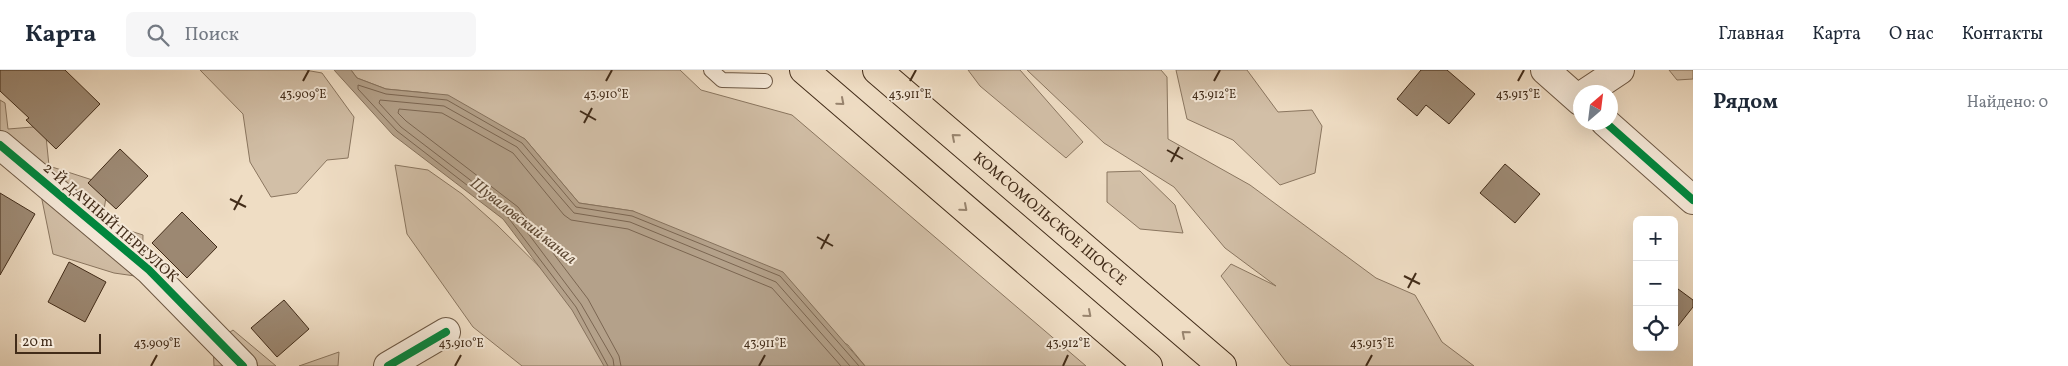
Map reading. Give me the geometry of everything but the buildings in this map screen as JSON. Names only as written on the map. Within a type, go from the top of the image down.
[{"type":"main road","points":[[804,70],[1148,366]]},
{"type":"main road","name":"КОМСОМОЛЬСКОЕ ШОССЕ","points":[[877,70],[1222,366]]},
{"type":"street","points":[[1546,70],[1573,90]]},
{"type":"street","points":[[1599,85],[1620,70]]},
{"type":"street","points":[[1614,130],[1693,200]]},
{"type":"street","name":"2-Й ДАЧНЫЙ ПЕРЕУЛОК","points":[[0,146],[149,270],[243,366]]},
{"type":"street","points":[[388,366],[446,332]]},
{"type":"lane","points":[[711,70],[722,80],[764,81]]},
{"type":"shaded area","points":[[200,70],[305,70],[322,73],[354,117],[348,158],[327,160],[297,193],[271,197],[250,162],[243,114]]},
{"type":"shaded area","points":[[351,70],[680,70],[701,90],[792,115],[1086,366],[865,366],[848,345],[633,211],[579,203],[525,139],[428,93],[386,89],[357,78]]},
{"type":"shaded area","points":[[968,70],[1020,70],[1083,142],[1066,158],[980,86]]},
{"type":"shaded area","points":[[1027,70],[1161,70],[1167,77],[1168,139],[1250,185],[1376,278],[1415,295],[1442,342],[1474,366],[1291,366],[1221,276],[1231,264],[1276,286],[1225,248],[1174,187],[1104,143]]},
{"type":"shaded area","points":[[1176,70],[1247,70],[1278,112],[1312,110],[1322,126],[1315,173],[1280,185],[1233,140],[1187,119]]},
{"type":"shaded area","points":[[1669,70],[1693,70],[1693,79],[1677,80]]},
{"type":"shaded area","points":[[0,100],[5,103],[8,129],[45,126],[49,166],[108,185],[102,222],[143,235],[142,277],[114,273],[53,254],[40,190],[0,139]]},
{"type":"shaded area","points":[[395,165],[428,170],[462,194],[498,226],[565,292],[605,366],[522,366],[473,327],[407,234]]},
{"type":"shaded area","points":[[1140,171],[1175,205],[1183,233],[1140,229],[1107,202],[1107,172]]},
{"type":"shaded area","points":[[233,330],[276,366],[214,366],[213,344]]},
{"type":"shaded area","points":[[339,352],[338,366],[299,366]]},
{"type":"water","name":"Шуваловский канал","points":[[334,70],[351,70],[357,78],[386,89],[448,95],[525,139],[579,203],[633,211],[783,272],[865,366],[604,366],[572,310],[503,219],[393,135]]},
{"type":"cycle path","points":[[1614,130],[1693,200]]},
{"type":"cycle path","points":[[0,145],[149,270],[243,366]]},
{"type":"cycle path","points":[[388,366],[446,332]]}]
